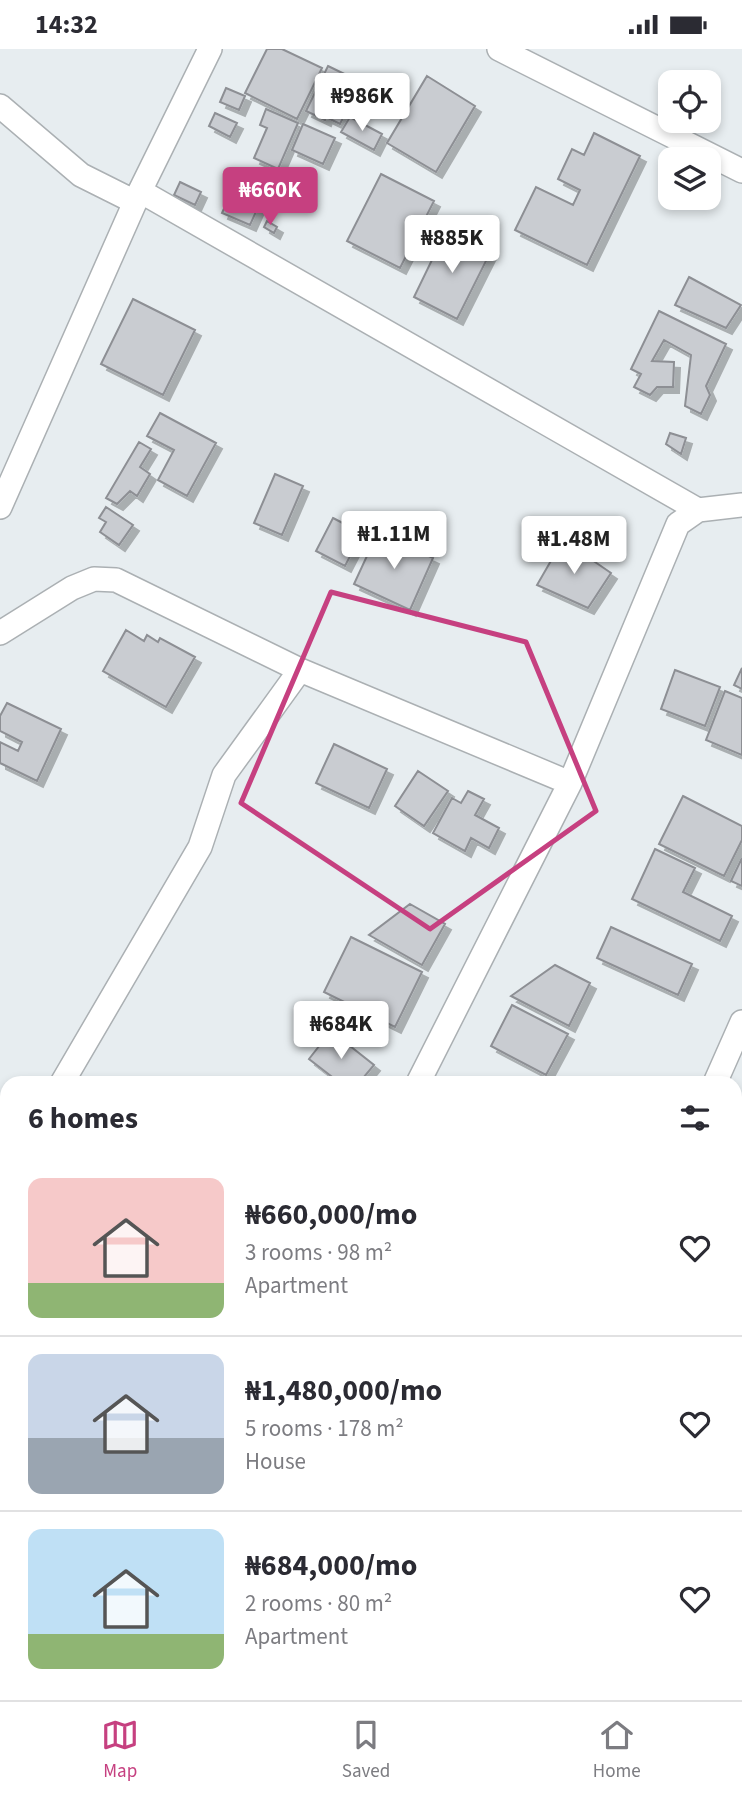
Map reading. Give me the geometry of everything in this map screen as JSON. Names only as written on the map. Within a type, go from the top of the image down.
[{"type":"street","points":[[0,507],[138,197],[210,49]]},
{"type":"street","points":[[499,49],[742,171]]},
{"type":"street","points":[[0,106],[81,175],[138,197],[698,510]]},
{"type":"street","points":[[422,1076],[570,783],[678,524],[698,510],[742,505]]},
{"type":"street","points":[[0,633],[72,588],[94,579],[116,580],[300,670],[570,783]]},
{"type":"street","points":[[66,1076],[200,847],[224,775],[300,670]]},
{"type":"street","points":[[718,1076],[742,1022]]},
{"type":"highlighted area","points":[[331,592],[526,642],[596,811],[430,929],[241,803]]},
{"type":"building","points":[[267,49],[282,49],[322,68],[297,119],[245,93]]},
{"type":"building","points":[[328,66],[361,82],[340,124],[306,111]]},
{"type":"building","points":[[427,76],[475,106],[436,172],[387,143]]},
{"type":"building","points":[[226,88],[245,96],[239,110],[220,102]]},
{"type":"building","points":[[266,109],[298,123],[278,169],[254,158],[267,128],[260,125]]},
{"type":"building","points":[[215,113],[237,123],[230,137],[209,126]]},
{"type":"building","points":[[350,117],[382,134],[374,150],[341,132]]},
{"type":"building","points":[[303,124],[335,138],[323,164],[292,150]]},
{"type":"building","points":[[594,133],[640,156],[587,265],[515,230],[536,187],[573,205],[580,190],[558,179],[572,149],[584,155]]},
{"type":"building","points":[[381,174],[434,201],[400,268],[347,241]]},
{"type":"building","points":[[180,182],[201,192],[195,205],[174,195]]},
{"type":"building","points":[[231,193],[259,205],[250,225],[222,213]]},
{"type":"building","points":[[267,221],[277,227],[274,233],[264,227]]},
{"type":"building","points":[[446,231],[490,253],[457,319],[414,297]]},
{"type":"building","points":[[689,277],[741,305],[726,328],[675,305]]},
{"type":"building","points":[[133,299],[195,330],[163,395],[101,364]]},
{"type":"building","points":[[659,311],[726,344],[706,386],[710,395],[701,414],[685,406],[691,355],[664,340],[652,361],[674,362],[673,387],[657,387],[650,395],[634,387],[641,374],[631,369]]},
{"type":"building","points":[[160,413],[216,443],[187,496],[158,480],[174,450],[147,436]]},
{"type":"building","points":[[670,433],[686,438],[681,454],[666,444]]},
{"type":"building","points":[[139,442],[151,449],[140,467],[150,474],[137,496],[130,491],[117,504],[106,498]]},
{"type":"building","points":[[275,474],[303,486],[282,535],[254,523]]},
{"type":"building","points":[[106,507],[133,525],[119,545],[100,532],[106,522],[99,518]]},
{"type":"building","points":[[333,518],[362,533],[345,566],[316,551]]},
{"type":"building","points":[[378,532],[433,558],[410,610],[354,584]]},
{"type":"building","points":[[563,540],[611,573],[588,608],[537,585]]},
{"type":"building","points":[[126,630],[144,641],[147,635],[158,642],[160,638],[195,657],[166,707],[103,671]]},
{"type":"building","points":[[742,668],[742,689],[734,685]]},
{"type":"building","points":[[675,670],[720,687],[705,726],[661,709]]},
{"type":"building","points":[[725,691],[742,698],[742,755],[706,740]]},
{"type":"building","points":[[7,703],[61,729],[37,781],[0,763],[0,742],[18,751],[22,742],[0,731],[0,716]]},
{"type":"building","points":[[334,744],[387,769],[369,808],[316,783]]},
{"type":"building","points":[[418,771],[448,791],[424,826],[395,806]]},
{"type":"building","points":[[468,791],[484,799],[475,815],[499,828],[489,848],[471,838],[465,851],[433,833],[452,798],[461,803]]},
{"type":"building","points":[[683,796],[742,826],[742,840],[724,876],[659,844]]},
{"type":"building","points":[[655,849],[695,868],[683,892],[732,916],[720,941],[632,899]]},
{"type":"building","points":[[742,858],[742,886],[731,881]]},
{"type":"building","points":[[410,904],[445,924],[422,965],[369,935]]},
{"type":"building","points":[[611,927],[692,964],[678,995],[597,958]]},
{"type":"building","points":[[351,937],[422,972],[395,1027],[324,992]]},
{"type":"building","points":[[555,965],[590,983],[569,1026],[511,996]]},
{"type":"building","points":[[512,1005],[568,1034],[546,1075],[491,1046]]},
{"type":"building","points":[[331,1031],[374,1065],[365,1076],[331,1076],[309,1059]]}]
